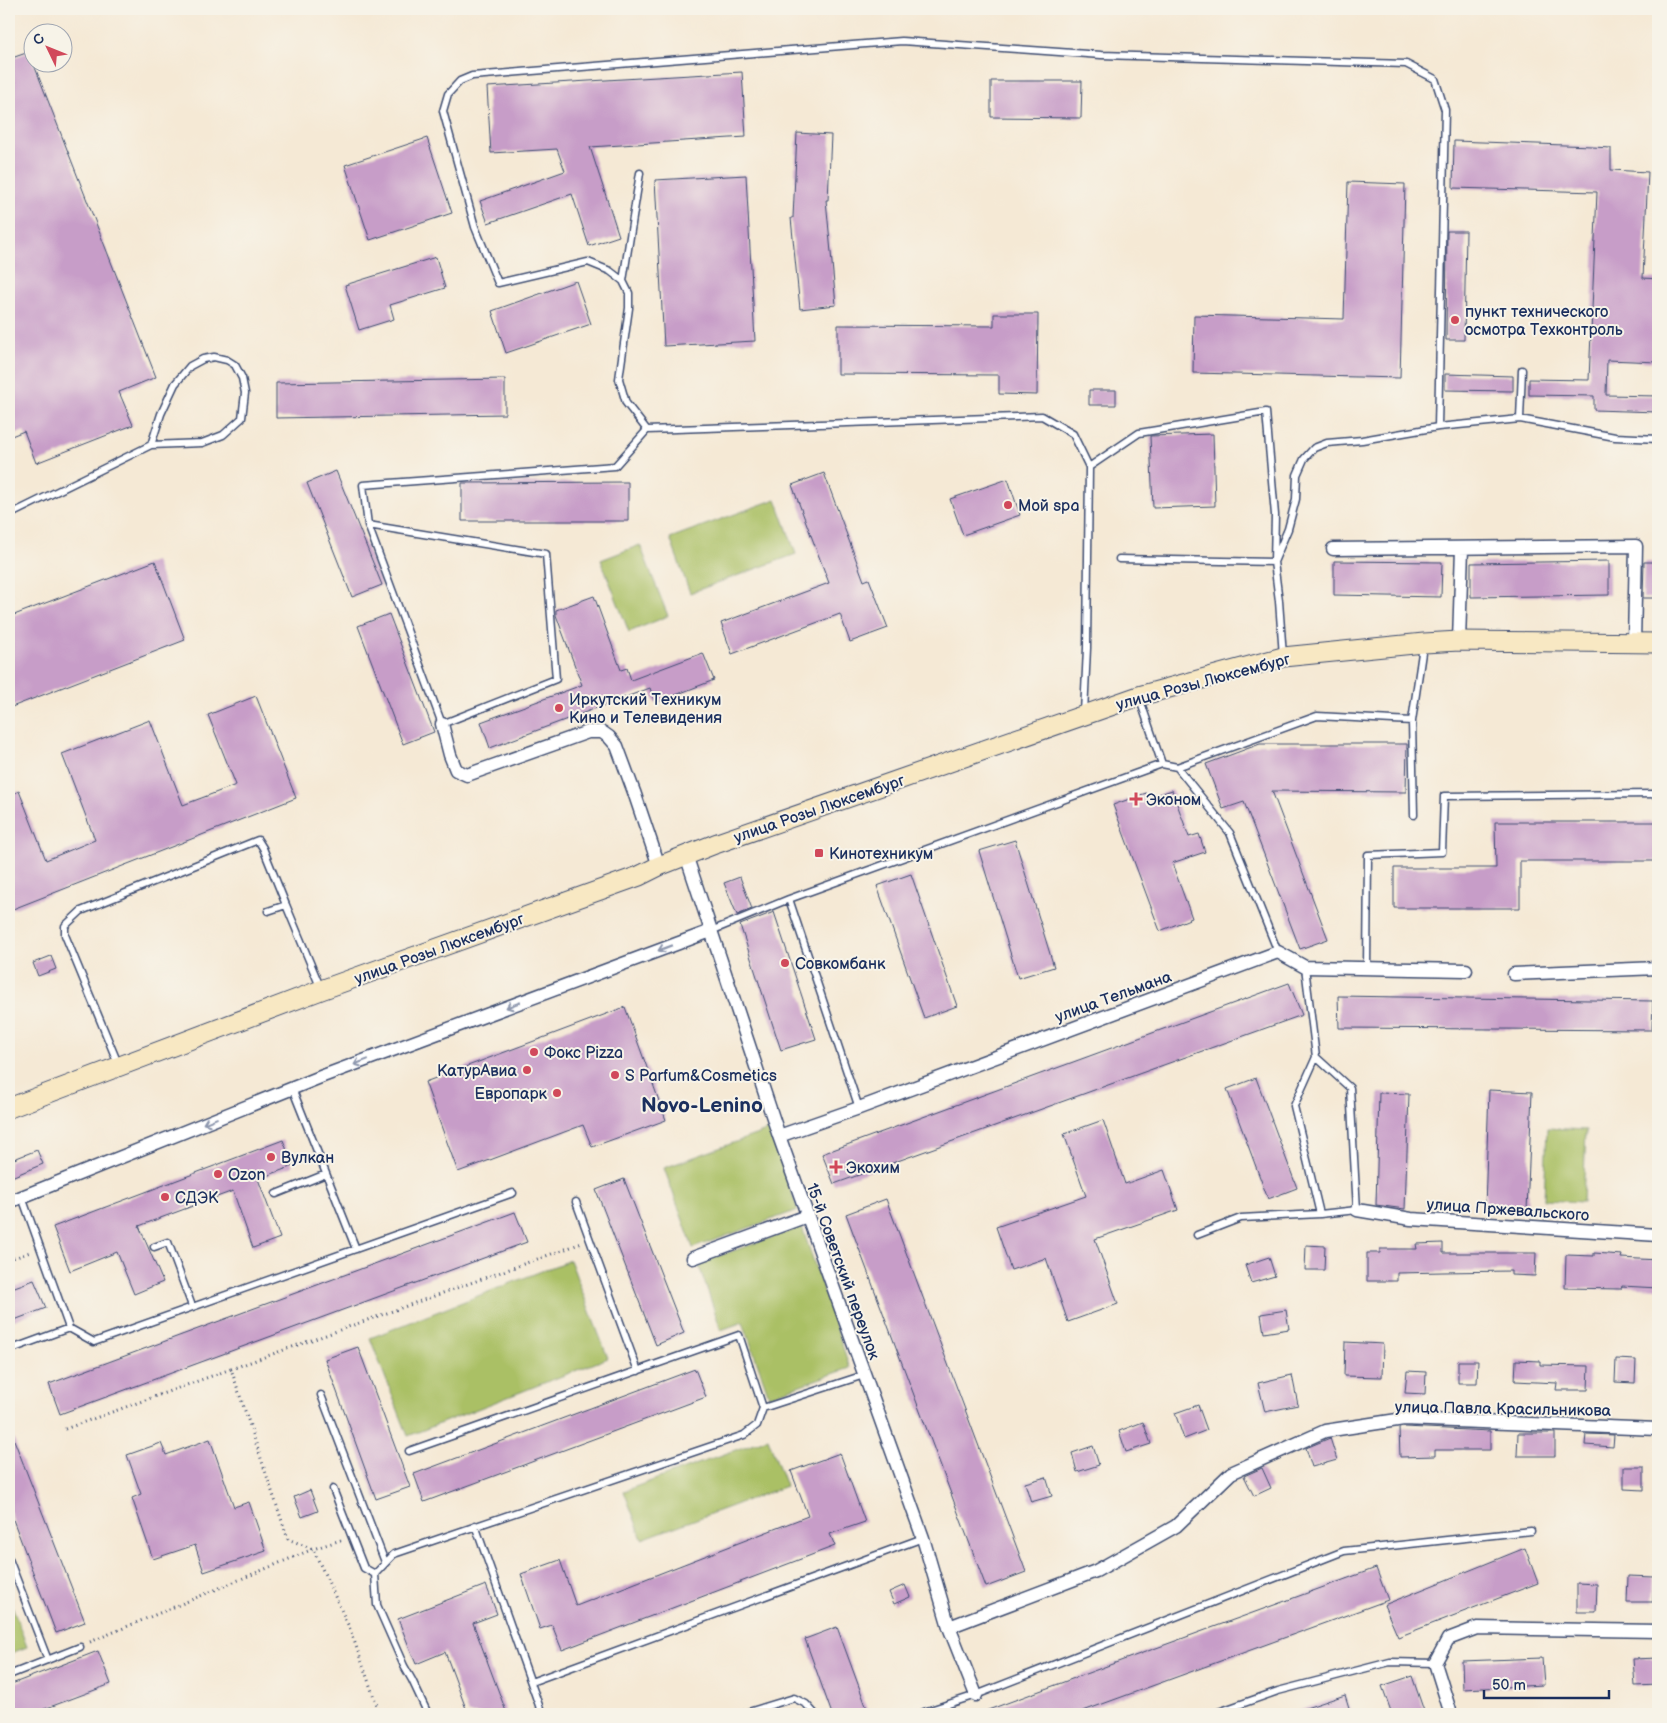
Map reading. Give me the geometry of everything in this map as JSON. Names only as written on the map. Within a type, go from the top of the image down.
[{"type":"main road","name":"улица Розы Люксембург","points":[[9,1108],[321,990],[639,876],[686,855],[1139,696],[1283,658],[1424,642],[1658,643]]},
{"type":"street","points":[[1333,550],[1636,546],[1634,643]]},
{"type":"street","points":[[1459,641],[1462,548]]},
{"type":"street","points":[[442,724],[456,770],[466,775],[588,732],[602,732],[617,746],[659,866]]},
{"type":"street","name":"15-й Советский переулок","points":[[686,855],[779,1136],[923,1538],[949,1627],[976,1695]]},
{"type":"street","points":[[9,1202],[292,1088],[711,931]]},
{"type":"street","points":[[1278,952],[1305,967],[1466,970]]},
{"type":"street","name":"улица Тельмана","points":[[779,1136],[860,1108],[1278,952]]},
{"type":"street","points":[[1514,974],[1658,968]]},
{"type":"street","name":"улица Пржевальского","points":[[1356,1210],[1411,1219],[1658,1235]]},
{"type":"street","points":[[692,1258],[808,1216]]},
{"type":"street","name":"улица Павла Красильникова","points":[[949,1627],[1096,1571],[1176,1526],[1231,1473],[1325,1432],[1404,1419],[1658,1429]]},
{"type":"street","points":[[1451,1714],[1435,1663],[1448,1639],[1477,1628],[1658,1631]]},
{"type":"lane","points":[[647,430],[626,404],[619,379],[629,308],[629,293],[622,281],[610,271],[588,262],[498,283],[475,227],[443,111],[448,94],[460,81],[472,76],[902,41],[1101,55],[1406,64],[1435,79],[1445,110],[1438,428]]},
{"type":"lane","points":[[622,281],[640,173]]},
{"type":"lane","points":[[9,515],[151,445],[202,443],[223,435],[242,418],[246,393],[242,378],[235,365],[227,360],[214,357],[203,359],[190,366],[175,384],[161,414],[151,445]]},
{"type":"lane","points":[[1520,419],[1522,370]]},
{"type":"lane","points":[[1089,467],[1139,433],[1266,412],[1275,515],[1274,562],[1283,658]]},
{"type":"lane","points":[[368,524],[546,554],[556,679],[442,724],[368,524],[363,484],[615,466],[647,430],[1042,416],[1073,434],[1089,467],[1087,648],[1084,714]]},
{"type":"lane","points":[[1274,562],[1288,529],[1296,499],[1297,475],[1304,459],[1314,448],[1327,443],[1520,419],[1615,438],[1658,438]]},
{"type":"lane","points":[[1119,559],[1274,562]]},
{"type":"lane","points":[[1414,815],[1412,721],[1424,642]]},
{"type":"lane","points":[[1139,696],[1162,764]]},
{"type":"lane","points":[[711,931],[789,899],[1162,764],[1177,767],[1317,716],[1412,721]]},
{"type":"lane","points":[[1177,767],[1230,833],[1278,952]]},
{"type":"lane","points":[[1368,968],[1368,855],[1442,852],[1444,796],[1658,794]]},
{"type":"lane","points":[[119,1067],[65,935],[65,926],[81,911],[258,840],[263,848],[321,990]]},
{"type":"lane","points":[[789,899],[860,1108]]},
{"type":"lane","points":[[268,911],[286,905]]},
{"type":"lane","points":[[1305,967],[1316,1057],[1294,1106],[1320,1214]]},
{"type":"lane","points":[[1197,1234],[1241,1218],[1356,1210],[1350,1088],[1316,1057]]},
{"type":"lane","points":[[292,1088],[356,1249]]},
{"type":"lane","points":[[276,1194],[326,1174]]},
{"type":"lane","points":[[22,1197],[69,1328],[94,1342],[513,1192]]},
{"type":"lane","points":[[576,1202],[638,1371]]},
{"type":"lane","points":[[154,1247],[168,1242],[192,1306]]},
{"type":"lane","points":[[9,1350],[69,1328]]},
{"type":"lane","points":[[409,1451],[739,1335],[763,1408],[757,1425],[744,1435],[475,1525],[394,1554],[385,1562],[374,1574],[377,1605],[428,1714]]},
{"type":"lane","points":[[763,1408],[864,1375]]},
{"type":"lane","points":[[321,1395],[385,1562]]},
{"type":"lane","points":[[333,1489],[364,1568],[374,1574]]},
{"type":"lane","points":[[475,1525],[542,1714]]},
{"type":"lane","points":[[918,1714],[976,1695],[1344,1551],[1530,1531]]},
{"type":"lane","points":[[531,1682],[923,1538]]},
{"type":"lane","points":[[9,1559],[48,1660]]},
{"type":"lane","points":[[9,1676],[80,1646]]},
{"type":"lane","points":[[1213,1714],[1278,1691],[1390,1662],[1435,1663]]},
{"type":"lane","points":[[742,1714],[794,1698],[806,1704],[815,1714]]},
{"type":"path","points":[[65,1429],[590,1240]]},
{"type":"path","points":[[9,1260],[40,1248]]},
{"type":"path","points":[[231,1368],[288,1539],[313,1549],[350,1630],[380,1714]]},
{"type":"path","points":[[80,1646],[313,1549],[351,1537]]},
{"type":"green space","points":[[776,499],[796,554],[690,593],[670,538]]},
{"type":"green space","points":[[640,545],[668,616],[629,632],[601,560]]},
{"type":"green space","points":[[1547,1128],[1586,1130],[1583,1202],[1544,1200]]},
{"type":"green space","points":[[769,1130],[798,1210],[693,1248],[664,1168]]},
{"type":"green space","points":[[802,1227],[850,1368],[769,1396],[743,1322],[721,1330],[698,1263]]},
{"type":"green space","points":[[570,1260],[608,1358],[408,1436],[370,1338]]},
{"type":"green space","points":[[768,1438],[786,1486],[642,1539],[624,1491]]},
{"type":"green space","points":[[9,1597],[27,1647],[9,1654]]},
{"type":"building","points":[[22,54],[22,72],[37,72],[156,377],[119,392],[133,425],[36,463],[24,431],[9,437],[9,59]]},
{"type":"building","points":[[742,72],[746,137],[590,147],[619,236],[589,246],[572,194],[488,223],[480,201],[565,171],[557,149],[491,153],[487,87]]},
{"type":"building","points":[[991,81],[1082,81],[1081,118],[991,117]]},
{"type":"building","points":[[797,133],[831,135],[828,200],[826,200],[836,305],[800,309],[791,218],[793,218]]},
{"type":"building","points":[[427,138],[452,213],[370,240],[345,165]]},
{"type":"building","points":[[1454,141],[1611,148],[1611,170],[1648,172],[1643,278],[1658,279],[1658,362],[1607,360],[1606,395],[1658,396],[1658,412],[1594,410],[1594,396],[1529,395],[1529,379],[1589,380],[1597,192],[1453,188]]},
{"type":"building","points":[[746,175],[755,341],[664,346],[655,180]]},
{"type":"building","points":[[1348,182],[1405,184],[1400,378],[1193,373],[1194,315],[1344,319]]},
{"type":"building","points":[[1447,231],[1466,231],[1464,340],[1446,340]]},
{"type":"building","points":[[436,257],[445,288],[390,305],[394,319],[359,330],[345,285]]},
{"type":"building","points":[[576,281],[591,324],[506,353],[492,311]]},
{"type":"building","points":[[994,314],[1038,314],[1037,395],[999,394],[999,375],[838,374],[838,325],[994,326]]},
{"type":"building","points":[[1445,374],[1513,376],[1513,391],[1445,390]]},
{"type":"building","points":[[505,379],[505,414],[276,418],[276,383]]},
{"type":"building","points":[[1089,390],[1116,390],[1116,405],[1089,405]]},
{"type":"building","points":[[1213,434],[1215,506],[1153,508],[1150,436]]},
{"type":"building","points":[[336,471],[382,585],[352,597],[307,483]]},
{"type":"building","points":[[824,473],[864,581],[869,579],[888,628],[850,642],[840,614],[732,654],[721,623],[829,583],[792,485]]},
{"type":"building","points":[[1008,479],[1020,515],[963,535],[950,499]]},
{"type":"building","points":[[628,482],[628,521],[462,521],[462,483]]},
{"type":"building","points":[[155,561],[185,640],[9,708],[9,617]]},
{"type":"building","points":[[1334,561],[1442,562],[1441,597],[1334,595]]},
{"type":"building","points":[[1609,561],[1609,595],[1471,597],[1471,563]]},
{"type":"building","points":[[1644,562],[1658,562],[1658,598],[1643,598]]},
{"type":"building","points":[[594,596],[621,670],[627,668],[631,680],[703,653],[714,680],[655,703],[650,688],[490,748],[481,722],[582,685],[556,615],[556,610]]},
{"type":"building","points":[[389,614],[434,732],[403,744],[358,626]]},
{"type":"building","points":[[256,696],[296,798],[13,909],[9,898],[9,796],[19,791],[46,860],[95,840],[62,754],[150,720],[183,805],[236,785],[208,715]]},
{"type":"building","points":[[1260,744],[1407,744],[1406,792],[1272,791],[1328,939],[1300,949],[1244,802],[1223,809],[1206,764]]},
{"type":"building","points":[[1172,790],[1189,837],[1199,834],[1205,852],[1172,863],[1192,918],[1160,931],[1113,805],[1146,793],[1148,798]]},
{"type":"building","points":[[1495,822],[1658,822],[1658,861],[1520,861],[1520,908],[1394,908],[1394,868],[1496,868]]},
{"type":"building","points":[[1015,840],[1054,967],[1018,978],[979,851]]},
{"type":"building","points":[[911,874],[957,1006],[924,1018],[877,886]]},
{"type":"building","points":[[740,877],[752,909],[737,915],[724,883]]},
{"type":"building","points":[[774,912],[816,1039],[781,1050],[740,925]]},
{"type":"building","points":[[51,956],[56,969],[38,976],[33,963]]},
{"type":"building","points":[[1289,983],[1302,1015],[834,1184],[822,1154]]},
{"type":"building","points":[[1338,996],[1653,1001],[1652,1030],[1339,1028]]},
{"type":"building","points":[[625,1007],[666,1120],[592,1147],[583,1125],[458,1172],[425,1082]]},
{"type":"building","points":[[1256,1078],[1297,1188],[1268,1199],[1227,1089]]},
{"type":"building","points":[[1489,1090],[1532,1092],[1527,1210],[1485,1208]]},
{"type":"building","points":[[1379,1093],[1409,1094],[1405,1209],[1376,1205]]},
{"type":"building","points":[[1103,1120],[1125,1184],[1164,1170],[1178,1210],[1095,1239],[1118,1304],[1068,1322],[1046,1258],[1011,1270],[996,1227],[1086,1196],[1064,1134]]},
{"type":"building","points":[[283,1140],[293,1166],[258,1179],[280,1238],[253,1248],[233,1191],[139,1226],[163,1282],[134,1294],[117,1252],[70,1271],[53,1227]]},
{"type":"building","points":[[37,1150],[43,1164],[9,1178],[9,1161]]},
{"type":"building","points":[[624,1179],[684,1333],[656,1345],[596,1190]]},
{"type":"building","points":[[886,1199],[1026,1572],[986,1587],[846,1214]]},
{"type":"building","points":[[515,1212],[527,1242],[60,1414],[49,1384]]},
{"type":"building","points":[[1443,1243],[1443,1253],[1536,1253],[1535,1276],[1511,1275],[1511,1271],[1397,1273],[1397,1281],[1367,1281],[1367,1253],[1380,1253],[1380,1249],[1417,1249],[1416,1244]]},
{"type":"building","points":[[1306,1245],[1325,1246],[1324,1270],[1305,1270]]},
{"type":"building","points":[[1594,1253],[1622,1255],[1621,1258],[1658,1260],[1658,1288],[1622,1286],[1621,1289],[1565,1288],[1566,1255],[1594,1256]]},
{"type":"building","points":[[1269,1257],[1275,1276],[1251,1283],[1245,1265]]},
{"type":"building","points":[[34,1280],[46,1308],[9,1322],[9,1289]]},
{"type":"building","points":[[1286,1310],[1289,1329],[1264,1333],[1261,1314]]},
{"type":"building","points":[[1345,1342],[1383,1344],[1382,1377],[1344,1376]]},
{"type":"building","points":[[358,1347],[410,1487],[376,1499],[325,1359]]},
{"type":"building","points":[[1616,1359],[1636,1360],[1635,1383],[1615,1382]]},
{"type":"building","points":[[1516,1360],[1540,1361],[1540,1365],[1589,1366],[1588,1390],[1556,1390],[1557,1383],[1515,1381]]},
{"type":"building","points":[[1458,1361],[1478,1361],[1477,1383],[1458,1383]]},
{"type":"building","points":[[695,1369],[706,1397],[424,1502],[414,1474]]},
{"type":"building","points":[[1407,1371],[1426,1372],[1425,1394],[1405,1393]]},
{"type":"building","points":[[1292,1375],[1298,1405],[1265,1412],[1258,1383]]},
{"type":"building","points":[[1198,1405],[1207,1430],[1184,1439],[1175,1413]]},
{"type":"building","points":[[1143,1422],[1151,1444],[1126,1452],[1119,1431]]},
{"type":"building","points":[[9,1427],[85,1622],[56,1633],[9,1509]]},
{"type":"building","points":[[1399,1428],[1490,1431],[1490,1450],[1435,1450],[1435,1456],[1400,1457]]},
{"type":"building","points":[[1518,1433],[1555,1433],[1555,1456],[1517,1456]]},
{"type":"building","points":[[1586,1434],[1614,1435],[1613,1447],[1585,1445]]},
{"type":"building","points":[[1330,1438],[1337,1460],[1312,1467],[1306,1448]]},
{"type":"building","points":[[210,1439],[234,1507],[249,1502],[266,1551],[204,1572],[195,1545],[153,1559],[132,1498],[141,1494],[127,1455],[161,1443],[166,1455]]},
{"type":"building","points":[[1093,1446],[1099,1465],[1077,1472],[1072,1453]]},
{"type":"building","points":[[840,1453],[865,1522],[830,1534],[835,1546],[562,1650],[552,1625],[540,1629],[521,1574],[560,1560],[576,1606],[808,1516],[791,1471]]},
{"type":"building","points":[[1624,1467],[1644,1467],[1644,1490],[1624,1489]]},
{"type":"building","points":[[1262,1468],[1271,1488],[1254,1496],[1244,1476]]},
{"type":"building","points":[[1046,1477],[1052,1496],[1031,1502],[1025,1483]]},
{"type":"building","points":[[310,1490],[318,1511],[302,1517],[294,1497]]},
{"type":"building","points":[[1525,1548],[1538,1583],[1398,1637],[1384,1605]]},
{"type":"building","points":[[1376,1568],[1388,1600],[1075,1714],[980,1714],[1115,1663]]},
{"type":"building","points":[[1628,1576],[1654,1577],[1653,1602],[1627,1602]]},
{"type":"building","points":[[1577,1583],[1597,1584],[1596,1612],[1577,1612]]},
{"type":"building","points":[[486,1585],[497,1614],[473,1623],[507,1714],[468,1714],[445,1652],[416,1664],[398,1619]]},
{"type":"building","points":[[905,1585],[910,1597],[894,1604],[889,1592]]},
{"type":"building","points":[[837,1627],[869,1714],[832,1714],[805,1639]]},
{"type":"building","points":[[98,1651],[111,1684],[31,1714],[9,1714],[9,1685]]},
{"type":"building","points":[[1542,1658],[1544,1685],[1463,1689],[1462,1661]]},
{"type":"building","points":[[1658,1658],[1658,1685],[1635,1686],[1633,1659]]},
{"type":"building","points":[[1412,1676],[1425,1714],[1392,1714],[1382,1686]]},
{"type":"building","points":[[1345,1695],[1351,1714],[1294,1714],[1294,1712]]},
{"type":"place","name":"пункт технического осмотра Техконтроль","points":[[1455,320]]},
{"type":"place","name":"Мой spa","points":[[1008,505]]},
{"type":"place","name":"Иркутский Техникум Кино и Телевидения","points":[[559,708]]},
{"type":"place","name":"Эконом","points":[[1136,799]]},
{"type":"place","name":"Кинотехникум","points":[[819,853]]},
{"type":"place","name":"Совкомбанк","points":[[785,963]]},
{"type":"place","name":"Фокс Pizza","points":[[534,1052]]},
{"type":"place","name":"КатурАвиа","points":[[527,1070]]},
{"type":"place","name":"S Parfum&Cosmetics","points":[[615,1075]]},
{"type":"place","name":"Европарк","points":[[557,1093]]},
{"type":"place","name":"Вулкан","points":[[271,1157]]},
{"type":"place","name":"Экохим","points":[[836,1167]]},
{"type":"place","name":"Ozon","points":[[218,1174]]},
{"type":"place","name":"СДЭК","points":[[165,1197]]},
{"type":"district","name":"Novo-Lenino","points":[[702,1105]]}]
